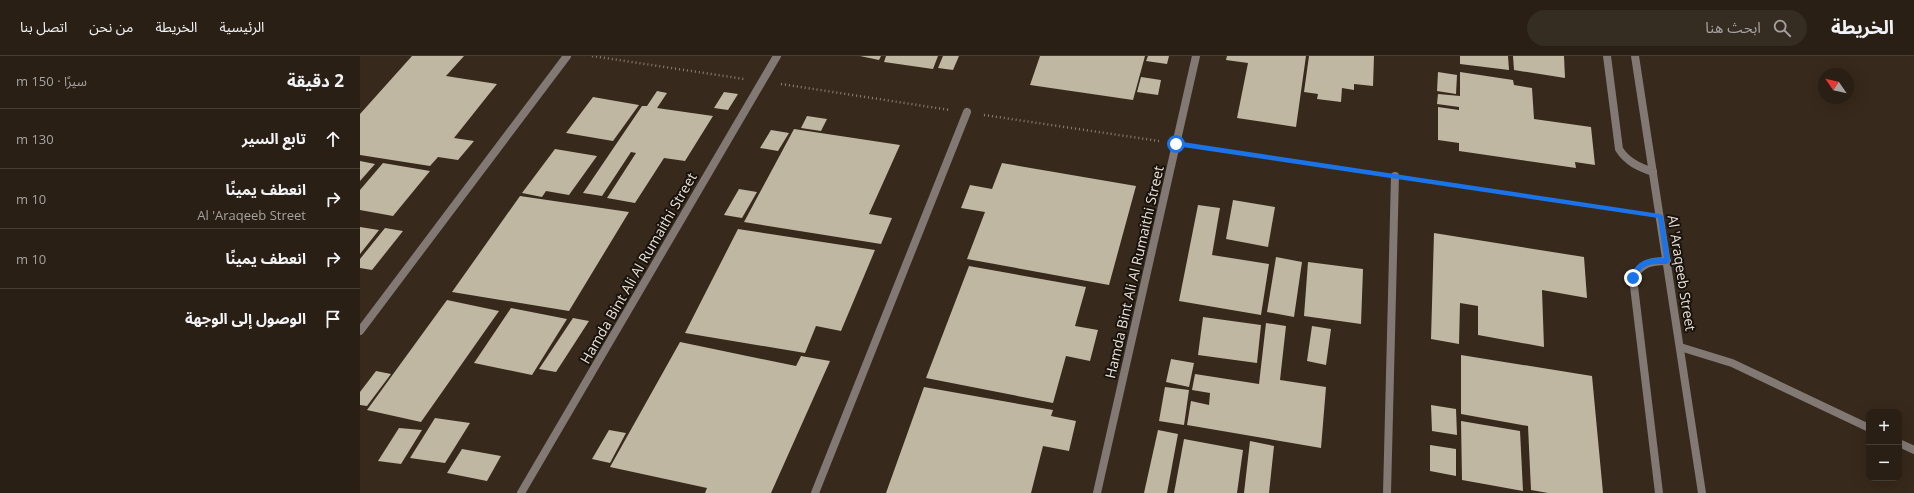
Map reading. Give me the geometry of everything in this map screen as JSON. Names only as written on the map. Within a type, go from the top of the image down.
[{"type":"street","points":[[360,331],[567,56]]},
{"type":"street","name":"Hamda Bint Ali Al Rumaithi Street","points":[[521,493],[777,56]]},
{"type":"street","name":"Hamda Bint Ali Al Rumaithi Street","points":[[1097,493],[1196,56]]},
{"type":"street","points":[[1608,56],[1619,149],[1628,161],[1634,165],[1653,172]]},
{"type":"street","name":"Al 'Araqeeb Street","points":[[1635,56],[1702,493]]},
{"type":"street","points":[[815,493],[967,112]]},
{"type":"street","points":[[1387,493],[1396,176]]},
{"type":"street","points":[[1659,493],[1633,278],[1637,269],[1643,264],[1650,261],[1667,261]]},
{"type":"street","points":[[1680,348],[1732,362],[1866,427]]},
{"type":"street","points":[[1902,444],[1914,450]]},
{"type":"path","points":[[592,56],[1660,216]]},
{"type":"building","points":[[412,56],[464,56],[446,76],[497,84],[454,138],[474,141],[458,160],[438,157],[430,166],[360,155],[360,114]]},
{"type":"building","points":[[860,56],[881,56],[879,60]]},
{"type":"building","points":[[886,56],[938,56],[933,69],[884,62]]},
{"type":"building","points":[[943,56],[959,56],[953,70],[938,68]]},
{"type":"building","points":[[1040,56],[1145,56],[1133,100],[1030,85]]},
{"type":"building","points":[[1148,56],[1169,56],[1167,64],[1146,61]]},
{"type":"building","points":[[1227,56],[1306,56],[1296,127],[1237,118],[1248,63],[1226,60]]},
{"type":"building","points":[[1309,56],[1374,56],[1373,86],[1354,84],[1354,90],[1342,88],[1341,102],[1317,99],[1318,94],[1304,92]]},
{"type":"building","points":[[1460,56],[1508,56],[1509,70],[1460,64]]},
{"type":"building","points":[[1513,56],[1564,56],[1565,78],[1514,70]]},
{"type":"building","points":[[1438,72],[1457,75],[1456,94],[1437,91]]},
{"type":"building","points":[[1460,72],[1513,80],[1514,85],[1532,88],[1534,119],[1591,127],[1595,165],[1575,162],[1576,168],[1459,151],[1459,143],[1438,140],[1438,107],[1459,110],[1459,107],[1437,104],[1438,94],[1460,96]]},
{"type":"building","points":[[1141,77],[1161,80],[1158,95],[1137,92]]},
{"type":"building","points":[[657,91],[667,93],[657,108],[713,116],[685,161],[664,158],[635,203],[607,198],[636,153],[631,152],[602,196],[583,193],[642,106],[647,106]]},
{"type":"building","points":[[724,92],[738,94],[728,110],[714,108]]},
{"type":"building","points":[[593,97],[639,105],[613,141],[566,133]]},
{"type":"building","points":[[807,116],[827,119],[821,131],[801,128]]},
{"type":"building","points":[[794,129],[900,145],[869,214],[892,218],[881,244],[744,222]]},
{"type":"building","points":[[771,130],[789,133],[778,151],[760,148]]},
{"type":"building","points":[[555,149],[597,156],[569,195],[546,191],[542,197],[522,193]]},
{"type":"building","points":[[360,161],[375,164],[360,181]]},
{"type":"building","points":[[383,163],[430,171],[393,216],[360,210],[360,190]]},
{"type":"building","points":[[1002,163],[1136,186],[1109,285],[967,259],[985,212],[961,208],[970,185],[992,189]]},
{"type":"building","points":[[739,189],[757,192],[742,218],[724,215]]},
{"type":"building","points":[[520,196],[629,212],[569,311],[452,292]]},
{"type":"building","points":[[1233,200],[1275,207],[1268,247],[1226,239]]},
{"type":"building","points":[[1198,205],[1220,208],[1212,255],[1269,264],[1261,315],[1179,301]]},
{"type":"building","points":[[360,227],[379,230],[360,254]]},
{"type":"building","points":[[385,228],[403,231],[372,270],[360,268],[360,259]]},
{"type":"building","points":[[738,229],[875,250],[841,331],[816,326],[805,353],[685,333]]},
{"type":"building","points":[[1434,233],[1584,257],[1587,298],[1542,290],[1544,347],[1478,335],[1478,306],[1460,303],[1459,344],[1431,339]]},
{"type":"building","points":[[1276,257],[1302,262],[1294,317],[1267,312]]},
{"type":"building","points":[[1308,262],[1363,269],[1361,324],[1304,316]]},
{"type":"building","points":[[969,266],[1086,287],[1075,326],[1098,330],[1090,361],[1066,356],[1053,403],[926,378]]},
{"type":"building","points":[[447,300],[499,311],[421,422],[367,410]]},
{"type":"building","points":[[511,308],[567,319],[532,375],[474,363]]},
{"type":"building","points":[[1203,317],[1261,325],[1257,363],[1198,355]]},
{"type":"building","points":[[573,318],[589,321],[556,372],[539,369]]},
{"type":"building","points":[[1266,323],[1286,326],[1280,380],[1326,387],[1321,448],[1187,425],[1191,401],[1209,405],[1210,393],[1192,390],[1195,374],[1259,384]]},
{"type":"building","points":[[1312,326],[1331,329],[1326,365],[1307,361]]},
{"type":"building","points":[[680,342],[796,366],[801,356],[830,361],[771,493],[705,493],[707,488],[610,467]]},
{"type":"building","points":[[1461,355],[1592,376],[1603,493],[1548,493],[1531,490],[1528,426],[1461,414]]},
{"type":"building","points":[[1171,359],[1194,363],[1189,387],[1166,382]]},
{"type":"building","points":[[376,371],[391,374],[367,406],[360,405],[360,392]]},
{"type":"building","points":[[924,387],[1053,410],[1051,416],[1076,421],[1069,451],[1043,446],[1031,493],[886,493]]},
{"type":"building","points":[[1165,387],[1189,390],[1184,425],[1159,421]]},
{"type":"building","points":[[1431,405],[1456,409],[1457,435],[1432,431]]},
{"type":"building","points":[[435,418],[470,423],[445,463],[410,458]]},
{"type":"building","points":[[1461,421],[1520,431],[1523,491],[1462,480]]},
{"type":"building","points":[[399,428],[422,430],[401,464],[378,461]]},
{"type":"building","points":[[609,430],[626,433],[610,463],[592,459]]},
{"type":"building","points":[[1158,430],[1178,434],[1167,493],[1144,493]]},
{"type":"building","points":[[1184,439],[1243,450],[1237,493],[1174,493]]},
{"type":"building","points":[[1250,441],[1274,446],[1269,493],[1244,493]]},
{"type":"building","points":[[1430,445],[1456,449],[1456,476],[1430,471]]},
{"type":"building","points":[[462,449],[501,456],[487,481],[447,473]]},
{"type":"route","points":[[1176,144],[1660,216],[1667,261],[1650,261],[1643,264],[1637,269],[1633,278]]}]
